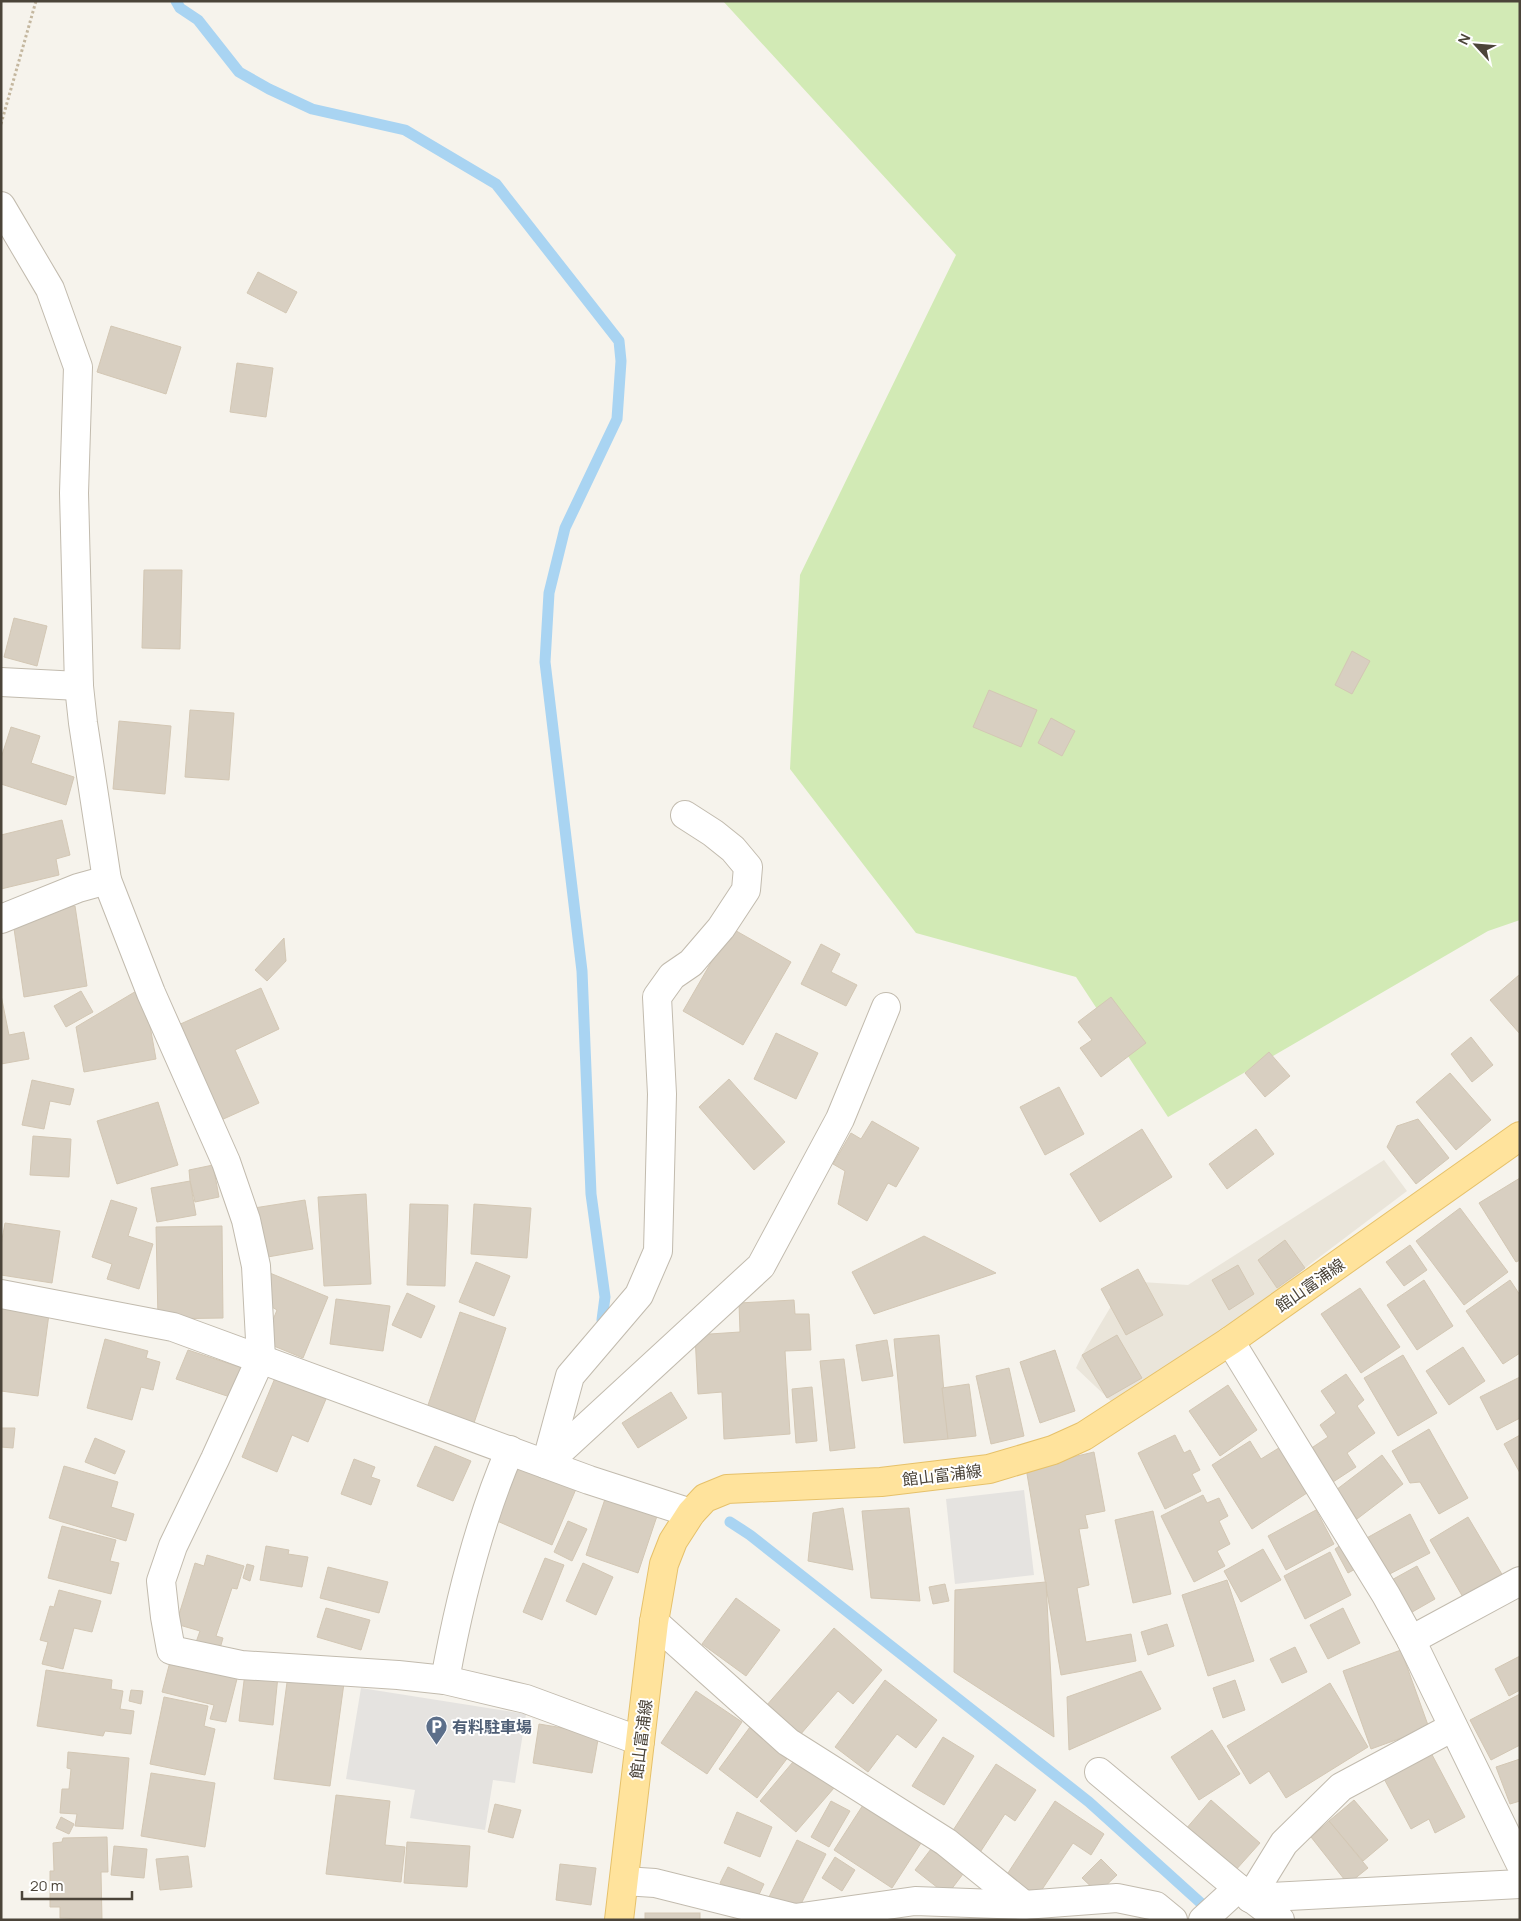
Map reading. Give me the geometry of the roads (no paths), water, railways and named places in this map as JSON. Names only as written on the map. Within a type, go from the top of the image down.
[{"type":"main road","name":"館山富浦線","points":[[619,1920],[654,1622],[664,1564],[673,1541],[691,1513],[705,1498],[727,1489],[881,1482],[989,1469],[1053,1450],[1084,1436],[1230,1341],[1519,1138]]},
{"type":"street","points":[[1,206],[50,289],[78,367],[74,484],[79,686],[83,723],[108,880],[150,993],[226,1162],[246,1220],[256,1266],[260,1358],[215,1459],[173,1546],[161,1581],[171,1650],[241,1665],[398,1675],[445,1680],[526,1699],[640,1741]]},
{"type":"street","points":[[1,682],[79,686]]},
{"type":"street","points":[[546,1464],[570,1376],[639,1295],[658,1251],[662,1094],[656,997],[672,976],[691,963],[721,928],[746,890],[748,868],[733,849],[685,814]]},
{"type":"street","points":[[1,919],[78,888],[108,880]]},
{"type":"street","points":[[546,1464],[761,1266],[840,1118],[886,1007]]},
{"type":"street","points":[[1,1294],[173,1327],[546,1464],[630,1494],[691,1513]]},
{"type":"street","points":[[1230,1341],[1381,1586],[1411,1640],[1520,1864]]},
{"type":"street","points":[[445,1680],[465,1586],[488,1506],[510,1450]]},
{"type":"street","points":[[1411,1640],[1520,1581]]},
{"type":"street","points":[[654,1622],[788,1742],[946,1842],[1024,1905]]},
{"type":"street","points":[[1203,1920],[1239,1894],[1284,1843],[1341,1787],[1453,1727]]},
{"type":"street","points":[[1099,1772],[1239,1894],[1280,1920]]},
{"type":"street","points":[[624,1881],[655,1883],[794,1918],[915,1900],[1024,1905],[1117,1898],[1156,1906],[1173,1920]]},
{"type":"street","points":[[1239,1894],[1520,1884]]},
{"type":"waterway","points":[[176,1],[180,8],[198,20],[239,72],[269,89],[312,109],[405,130],[496,184],[619,341],[621,361],[617,419],[565,528],[549,593],[545,662],[582,971],[591,1194],[605,1297],[602,1320]]},
{"type":"waterway","points":[[730,1522],[750,1535],[1089,1802],[1203,1905],[1210,1915]]},
{"type":"place","name":"有料駐車場","points":[[436,1746]]}]
